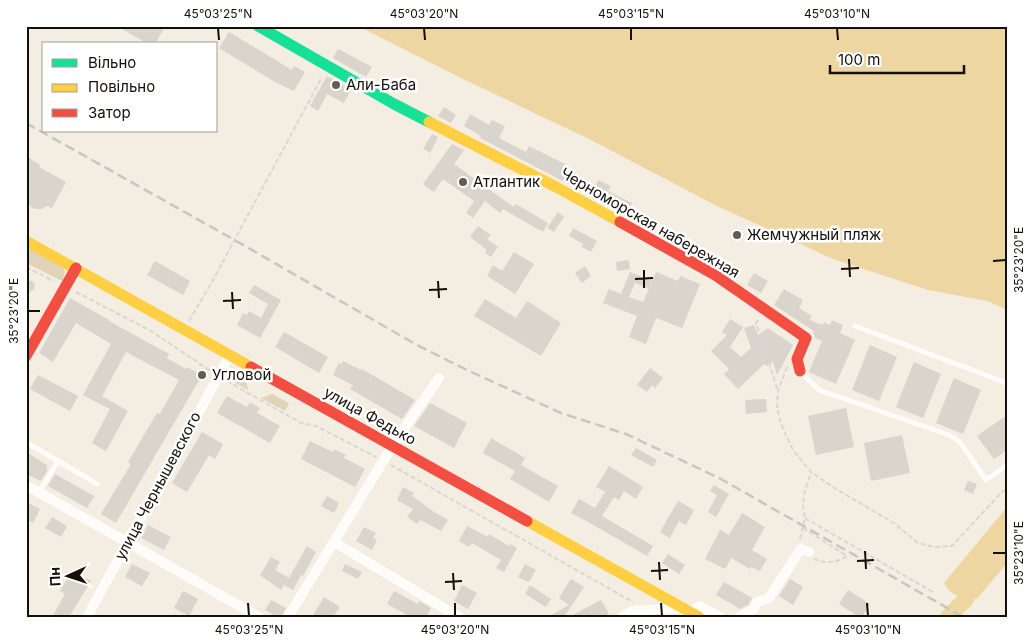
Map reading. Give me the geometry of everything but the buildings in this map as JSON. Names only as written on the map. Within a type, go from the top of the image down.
[{"type":"main road","name":"Черноморская набережная","points":[[258,26],[394,104],[556,187],[715,275],[806,338],[797,359]]},
{"type":"main road","name":"улица Федько","points":[[26,241],[691,612]]},
{"type":"main road","points":[[26,356],[76,268]]},
{"type":"main road","points":[[797,359],[800,371]]},
{"type":"street","name":"улица Чернышевского","points":[[87,617],[230,355]]},
{"type":"street","points":[[288,617],[393,445],[439,378]]},
{"type":"street","points":[[26,485],[259,617]]},
{"type":"street","points":[[334,542],[460,617]]},
{"type":"street","points":[[739,617],[753,610],[757,602],[769,598],[801,549],[812,556]]},
{"type":"street","points":[[622,617],[632,611],[691,612],[699,606],[720,617]]},
{"type":"lane","points":[[855,326],[1004,382],[1007,385]]},
{"type":"lane","points":[[800,371],[819,390],[949,435],[960,442],[986,480],[1007,465]]},
{"type":"lane","points":[[26,442],[97,484]]},
{"type":"lane","points":[[39,492],[58,461]]},
{"type":"path","points":[[184,329],[228,252],[328,66]]},
{"type":"path","points":[[26,267],[151,331],[218,376],[301,423],[316,426],[383,461],[648,610]]},
{"type":"path","points":[[764,309],[756,323],[778,391]]},
{"type":"path","points":[[797,359],[787,368],[778,391],[777,409],[783,429],[793,450],[811,472],[894,523],[918,543],[934,547],[952,546],[1002,492],[1007,489]]},
{"type":"path","points":[[800,539],[806,518],[803,506],[804,494],[811,472]]},
{"type":"path","points":[[806,518],[933,592]]},
{"type":"path","points":[[803,528],[847,556],[831,563],[821,562],[812,556]]},
{"type":"shaded area","points":[[358,26],[1007,26],[1007,310],[988,301],[928,290],[833,259],[715,205],[591,140]]},
{"type":"shaded area","points":[[26,246],[62,265],[65,273],[62,281],[26,263]]},
{"type":"shaded area","points":[[233,371],[246,379],[248,390],[229,379]]},
{"type":"shaded area","points":[[272,394],[289,403],[285,411],[261,398]]},
{"type":"shaded area","points":[[1007,507],[1007,563],[977,599],[954,594],[944,583]]},
{"type":"waterway","points":[[948,617],[966,599]]},
{"type":"railway","points":[[26,123],[42,132]]},
{"type":"railway","points":[[42,132],[417,345],[561,413],[626,434],[721,479],[963,617]]},
{"type":"traffic: fast","points":[[258,26],[429,122]]},
{"type":"traffic: slow","points":[[429,122],[620,222]]},
{"type":"traffic: slow","points":[[26,241],[251,367]]},
{"type":"traffic: slow","points":[[527,521],[699,617]]},
{"type":"traffic: jam","points":[[620,222],[715,275],[806,338],[797,359],[800,371]]},
{"type":"traffic: jam","points":[[26,356],[76,268]]},
{"type":"traffic: jam","points":[[251,367],[527,521]]},
{"type":"place","name":"Али-Баба","points":[[336,85]]},
{"type":"place","name":"Атлантик","points":[[463,182]]},
{"type":"place","name":"Жемчужный пляж","points":[[737,235]]},
{"type":"place","name":"Угловой","points":[[202,375]]}]
